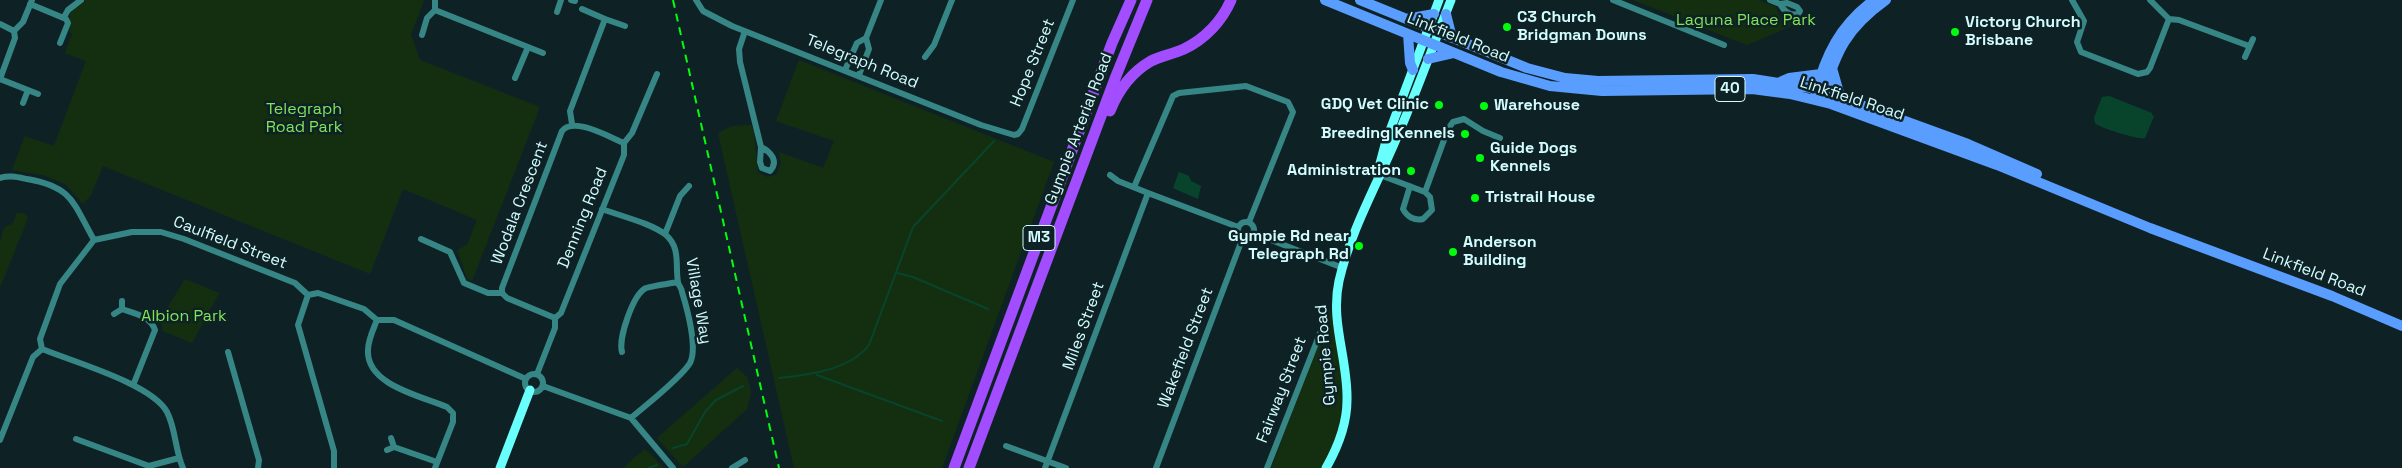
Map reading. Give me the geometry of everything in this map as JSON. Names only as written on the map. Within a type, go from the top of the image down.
[{"type":"highway","name":"Gympie Arterial Road","points":[[954,468],[1102,72],[1131,0]]},
{"type":"highway","name":"Gympie Arterial Road","points":[[969,468],[1096,128],[1147,0]]},
{"type":"highway","points":[[1096,128],[1107,118],[1117,96],[1133,76],[1152,61],[1184,49],[1204,36],[1223,15],[1231,0]]},
{"type":"main road","name":"Linkfield Road","points":[[1325,0],[1522,80],[1566,89],[1602,91],[1738,88],[1840,96],[1993,154],[2214,251]]},
{"type":"main road","name":"Linkfield Road","points":[[1360,0],[1536,71],[1573,80],[1736,78],[1781,82],[1997,165],[2142,225],[2363,308],[2402,326]]},
{"type":"main road","name":"Gympie Road","points":[[1326,468],[1340,438],[1347,409],[1346,380],[1336,317],[1336,295],[1343,268],[1428,60],[1428,28],[1439,0]]},
{"type":"main road","name":"Gympie Road","points":[[1378,179],[1381,154],[1413,70],[1429,42],[1438,32],[1451,0]]},
{"type":"main road","points":[[1819,95],[1821,74],[1836,38],[1856,14],[1874,0]]},
{"type":"main road","points":[[1819,95],[1831,67],[1850,32],[1866,15],[1886,0]]},
{"type":"main road","points":[[1406,19],[1434,14]]},
{"type":"main road","points":[[1446,14],[1452,38]]},
{"type":"main road","points":[[1408,34],[1410,63],[1413,70]]},
{"type":"main road","points":[[1428,60],[1454,53]]},
{"type":"main road","points":[[1831,67],[1840,96]]},
{"type":"main road","name":"40","points":[[1781,82],[1789,78],[1821,74]]},
{"type":"main road","points":[[500,468],[530,390]]},
{"type":"street","points":[[64,17],[68,10],[80,0]]},
{"type":"street","points":[[422,35],[427,18],[435,10],[435,0]]},
{"type":"street","points":[[557,12],[561,0]]},
{"type":"street","name":"Telegraph Road","points":[[696,0],[700,8],[711,16],[745,31],[981,125],[1016,135]]},
{"type":"street","points":[[859,75],[869,49],[866,38],[881,0]]},
{"type":"street","points":[[925,57],[934,46],[952,0]]},
{"type":"street","name":"Hope Street","points":[[1016,135],[1022,129],[1073,0]]},
{"type":"street","points":[[1613,0],[1724,45]]},
{"type":"street","points":[[1770,0],[1780,4]]},
{"type":"street","points":[[2072,0],[2084,21],[2077,42],[2081,52],[2138,74],[2147,72],[2150,68],[2169,19]]},
{"type":"street","points":[[2150,0],[2169,19],[2179,20],[2249,46]]},
{"type":"street","points":[[14,31],[23,22],[31,2],[64,17],[68,23],[60,43]]},
{"type":"street","points":[[582,9],[626,26]]},
{"type":"street","points":[[435,10],[543,53]]},
{"type":"street","points":[[605,19],[570,111],[572,124],[624,143]]},
{"type":"street","points":[[0,24],[14,31]]},
{"type":"street","points":[[14,31],[15,38],[0,79],[38,94]]},
{"type":"street","points":[[745,31],[739,49],[740,62],[761,147]]},
{"type":"street","points":[[845,70],[857,43],[866,38]]},
{"type":"street","points":[[2245,57],[2252,39]]},
{"type":"street","points":[[516,78],[528,47]]},
{"type":"street","name":"Denning Road","points":[[537,374],[555,328],[555,318],[561,313],[624,155],[624,143],[632,134],[657,74]]},
{"type":"street","points":[[1134,187],[1173,96],[1179,93],[1253,87],[1286,100],[1292,107],[1293,112],[1249,222]]},
{"type":"street","points":[[23,103],[28,90]]},
{"type":"street","points":[[1425,192],[1448,129],[1453,122],[1464,119],[1483,131],[1500,138]]},
{"type":"street","name":"Wodala Crescent","points":[[502,293],[502,288],[562,131],[572,124]]},
{"type":"street","points":[[1110,175],[1148,193],[1238,226]]},
{"type":"street","points":[[0,178],[13,176],[42,181],[64,191],[94,240],[60,284],[40,339],[42,349]]},
{"type":"street","points":[[1378,179],[1410,186],[1425,192],[1430,197],[1432,210],[1423,219],[1412,218],[1405,214],[1403,209],[1410,186]]},
{"type":"street","points":[[602,209],[665,234],[680,196],[688,186]]},
{"type":"street","name":"Miles Street","points":[[1046,464],[1148,193]]},
{"type":"street","points":[[1244,221],[1249,222],[1254,228],[1253,233],[1250,237],[1243,237],[1239,234],[1238,226],[1244,221]]},
{"type":"street","name":"Caulfield Street","points":[[94,240],[132,232],[161,232],[184,239],[295,283],[308,295],[318,293],[356,306],[369,312],[376,320],[394,320],[526,379]]},
{"type":"street","points":[[1253,233],[1343,268]]},
{"type":"street","name":"Village Way","points":[[632,418],[690,362],[693,354],[682,290],[678,282],[679,272],[674,247],[665,234]]},
{"type":"street","name":"Wakefield Street","points":[[1156,468],[1243,237]]},
{"type":"street","points":[[421,240],[450,252],[464,284],[488,293],[502,293],[507,298],[555,318]]},
{"type":"street","points":[[622,352],[619,343],[636,296],[646,288],[678,282]]},
{"type":"street","points":[[308,295],[298,325],[334,451],[334,468]]},
{"type":"street","points":[[122,301],[122,309]]},
{"type":"street","points":[[122,309],[147,318],[152,322],[155,330],[134,383]]},
{"type":"street","points":[[114,314],[122,309]]},
{"type":"street","points":[[376,320],[368,350],[369,360],[375,373],[390,384],[447,406],[453,413],[453,422],[436,465],[394,447],[387,450]]},
{"type":"street","name":"Fairway Street","points":[[1267,468],[1324,323]]},
{"type":"street","points":[[42,349],[134,383],[156,398],[168,413],[183,468]]},
{"type":"street","points":[[0,440],[2,428],[33,357],[42,349]]},
{"type":"street","points":[[228,352],[259,460],[258,468]]},
{"type":"street","points":[[532,374],[537,374],[542,377],[543,386],[539,390],[530,390],[526,384],[526,379],[532,374]]},
{"type":"street","points":[[543,386],[632,418],[637,427],[672,468]]},
{"type":"street","points":[[391,438],[394,447]]},
{"type":"street","points":[[76,439],[149,466],[179,458]]},
{"type":"street","points":[[1006,446],[1046,464],[1066,468]]},
{"type":"street","points":[[732,468],[745,460]]},
{"type":"green space","name":"Telegraph Road Park","points":[[86,0],[424,0],[411,35],[420,60],[540,107],[472,281],[467,278],[457,250],[467,245],[477,220],[403,189],[370,274],[103,166],[91,195],[83,204],[65,184],[43,175],[12,170],[25,136],[54,146],[86,61],[65,53],[72,34],[69,31],[70,14]]},
{"type":"green space","name":"Laguna Place Park","points":[[1633,0],[1758,0],[1776,7],[1779,15],[1799,23],[1747,45]]},
{"type":"green space","points":[[799,60],[1054,162],[942,468],[794,468],[718,133],[732,126],[751,125],[754,131],[758,172],[767,177],[776,175],[781,164],[779,152],[823,168],[834,141],[776,121]]},
{"type":"green space","points":[[17,213],[24,213],[28,218],[0,288],[0,242],[4,228],[13,223]]},
{"type":"green space","name":"Albion Park","points":[[185,279],[219,293],[192,343],[163,331],[161,318]]},
{"type":"green space","points":[[1330,308],[1341,370],[1342,390],[1338,429],[1332,448],[1321,468],[1271,468],[1324,330],[1330,324],[1326,316]]},
{"type":"green space","points":[[737,368],[748,378],[751,393],[747,409],[683,467],[657,438]]},
{"type":"green space","points":[[645,449],[664,468],[624,468],[626,465]]},
{"type":"shaded area","points":[[2109,96],[2152,113],[2154,116],[2145,138],[2119,133],[2095,123],[2094,118],[2102,97]]},
{"type":"shaded area","points":[[1179,172],[1189,176],[1191,181],[1201,186],[1198,199],[1173,188]]},
{"type":"waterway","points":[[779,378],[815,373],[840,366],[861,353],[869,345],[913,227],[994,141]]},
{"type":"waterway","points":[[897,273],[913,277],[988,309]]},
{"type":"waterway","points":[[817,375],[942,421]]},
{"type":"waterway","points":[[673,448],[687,444],[705,412],[716,400],[743,386]]},
{"type":"waterway","points":[[648,468],[657,465]]},
{"type":"railway","points":[[673,0],[779,468]]},
{"type":"place","name":"C3 Church Bridgman Downs","points":[[1507,27]]},
{"type":"place","name":"Victory Church Brisbane","points":[[1955,32]]},
{"type":"place","name":"GDQ Vet Clinic","points":[[1439,105]]},
{"type":"place","name":"Warehouse","points":[[1484,106]]},
{"type":"place","name":"Breeding Kennels","points":[[1465,134]]},
{"type":"place","name":"Guide Dogs Kennels","points":[[1480,158]]},
{"type":"place","name":"Administration","points":[[1411,171]]},
{"type":"place","name":"Tristrail House","points":[[1475,198]]},
{"type":"place","name":"Gympie Rd near Telegraph Rd","points":[[1359,246]]},
{"type":"place","name":"Anderson Building","points":[[1453,252]]}]
